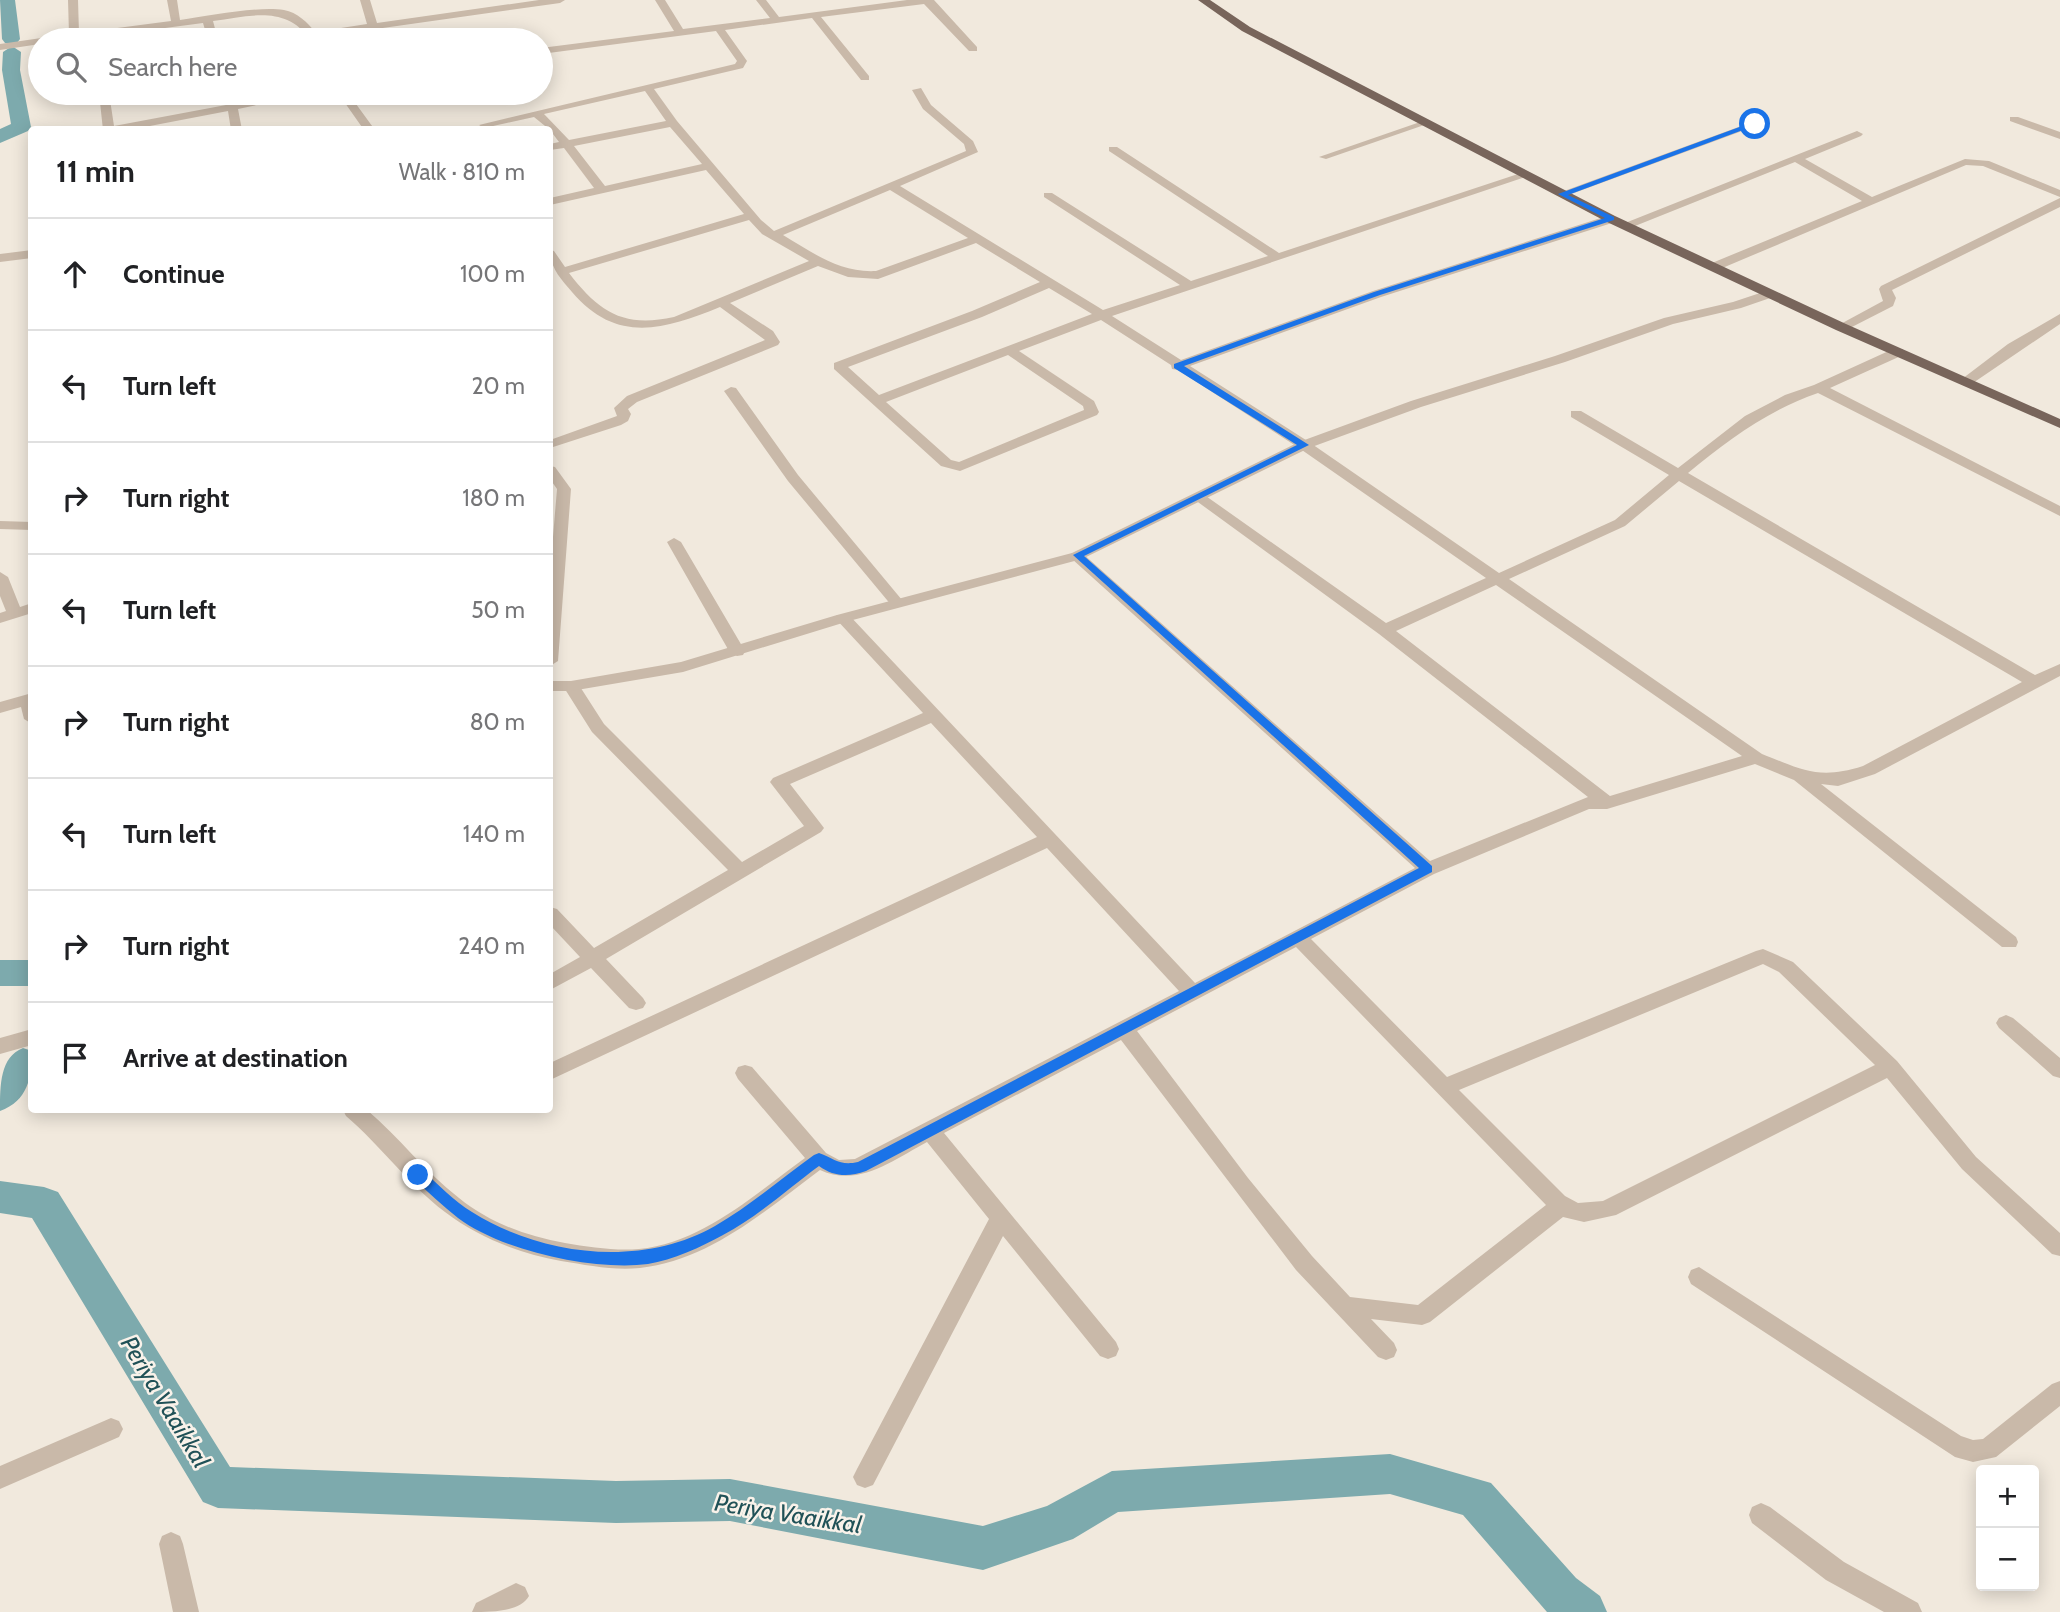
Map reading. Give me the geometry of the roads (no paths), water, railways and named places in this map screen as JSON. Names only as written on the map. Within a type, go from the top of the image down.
[{"type":"main road","points":[[1203,0],[1246,29],[1611,219],[1841,327],[2060,424]]},
{"type":"street","points":[[73,0],[74,28]]},
{"type":"street","points":[[172,0],[176,23]]},
{"type":"street","points":[[265,0],[267,14]]},
{"type":"street","points":[[365,0],[373,27]]},
{"type":"street","points":[[368,28],[560,0]]},
{"type":"street","points":[[660,0],[680,33]]},
{"type":"street","points":[[761,0],[777,21]]},
{"type":"street","points":[[816,0],[827,14]]},
{"type":"street","points":[[553,49],[928,0],[973,49]]},
{"type":"street","points":[[148,28],[207,19],[284,13],[307,28]]},
{"type":"street","points":[[814,16],[865,78]]},
{"type":"street","points":[[207,19],[210,28]]},
{"type":"street","points":[[484,125],[731,69],[742,64],[719,28]]},
{"type":"street","points":[[0,47],[28,43]]},
{"type":"street","points":[[647,86],[673,123],[751,216],[774,235],[840,272],[863,277],[878,275],[976,239]]},
{"type":"street","points":[[774,235],[972,152],[969,144],[927,107],[917,90]]},
{"type":"street","points":[[106,105],[108,126]]},
{"type":"street","points":[[130,126],[239,105]]},
{"type":"street","points":[[352,105],[367,126]]},
{"type":"street","points":[[233,106],[236,126]]},
{"type":"street","points":[[536,113],[549,126]]},
{"type":"street","points":[[2014,119],[2060,136]]},
{"type":"street","points":[[553,146],[673,123]]},
{"type":"street","points":[[1562,194],[1755,124]]},
{"type":"street","points":[[553,130],[602,190]]},
{"type":"street","points":[[1626,225],[1857,134]]},
{"type":"street","points":[[1113,149],[1277,257]]},
{"type":"street","points":[[1797,159],[1871,201]]},
{"type":"street","points":[[1716,266],[1974,161],[2060,194]]},
{"type":"street","points":[[553,200],[709,166]]},
{"type":"street","points":[[878,400],[1102,315],[1525,175]]},
{"type":"street","points":[[893,187],[1102,315],[1177,366],[1304,445],[1756,758],[1800,776],[2009,942]]},
{"type":"street","points":[[1048,195],[1191,286]]},
{"type":"street","points":[[1841,327],[1889,303],[1890,298],[1885,289],[2060,202]]},
{"type":"street","points":[[563,271],[751,216]]},
{"type":"street","points":[[1177,366],[1377,294],[1611,219]]},
{"type":"street","points":[[0,258],[28,254]]},
{"type":"street","points":[[553,258],[594,308],[605,317],[620,322],[667,323],[821,261]]},
{"type":"street","points":[[1009,350],[1089,404],[1092,412],[968,465],[953,467],[839,366],[977,314],[1049,283]]},
{"type":"street","points":[[553,686],[571,686],[683,667],[843,618],[1077,555],[1304,445],[1416,404],[1560,359],[1669,321],[1737,305],[1769,294]]},
{"type":"street","points":[[553,443],[616,422],[623,418],[621,408],[632,399],[773,342],[768,334],[722,303]]},
{"type":"street","points":[[1965,382],[2013,347],[2060,318]]},
{"type":"street","points":[[1385,630],[1620,523],[1750,419],[1790,398],[1819,388],[1898,352]]},
{"type":"street","points":[[1819,388],[2060,512]]},
{"type":"street","points":[[731,391],[793,478],[897,603]]},
{"type":"street","points":[[1577,414],[2034,682]]},
{"type":"street","points":[[553,477],[564,489],[553,624]]},
{"type":"street","points":[[1198,497],[1385,630],[1607,803]]},
{"type":"street","points":[[0,525],[28,526]]},
{"type":"street","points":[[674,542],[737,651]]},
{"type":"street","points":[[1077,555],[1427,869]]},
{"type":"street","points":[[0,577],[8,615],[28,609]]},
{"type":"street","points":[[843,618],[1192,992]]},
{"type":"street","points":[[1800,776],[1838,780],[1869,770],[2060,669]]},
{"type":"street","points":[[571,686],[598,728],[740,871]]},
{"type":"street","points":[[0,708],[28,699]]},
{"type":"street","points":[[553,981],[815,828],[779,782],[934,715]]},
{"type":"street","points":[[745,1073],[819,1159],[830,1167],[846,1171],[862,1167],[1427,869],[1587,803],[1607,803],[1756,758]]},
{"type":"street","points":[[553,1071],[1049,839]]},
{"type":"street","points":[[553,917],[636,1003]]},
{"type":"street","points":[[1298,937],[1561,1206],[1576,1214],[1591,1214],[1608,1209],[1890,1067]]},
{"type":"street","points":[[1445,1087],[1763,956],[1786,967],[1890,1067],[1969,1163],[2060,1247]]},
{"type":"street","points":[[2006,1023],[2060,1070]]},
{"type":"street","points":[[1123,1028],[1304,1264],[1386,1350]]},
{"type":"street","points":[[3,1045],[28,1038]]},
{"type":"street","points":[[357,1113],[378,1129],[418,1175],[464,1215],[492,1231],[530,1246],[604,1258],[649,1258],[683,1247],[720,1230],[819,1159]]},
{"type":"street","points":[[929,1130],[1108,1349]]},
{"type":"street","points":[[1346,1307],[1422,1315],[1561,1206]]},
{"type":"street","points":[[865,1477],[1001,1218]]},
{"type":"street","points":[[1699,1277],[1955,1446],[1973,1451],[1988,1449],[2060,1392]]},
{"type":"street","points":[[0,1478],[111,1429]]},
{"type":"street","points":[[1760,1515],[1835,1571],[1909,1612]]},
{"type":"street","points":[[171,1544],[186,1612]]},
{"type":"street","points":[[485,1612],[516,1596]]},
{"type":"lane","points":[[1323,157],[1426,123]]},
{"type":"waterway","name":"Periya Vaaikkal","points":[[6,0],[11,39]]},
{"type":"waterway","name":"Periya Vaaikkal","points":[[0,137],[21,127],[11,70],[12,52]]},
{"type":"waterway","name":"Periya Vaaikkal","points":[[0,973],[28,973]]},
{"type":"waterway","name":"Periya Vaaikkal","points":[[0,1096],[23,1062]]},
{"type":"waterway","name":"Periya Vaaikkal","points":[[0,1197],[44,1203],[218,1487],[616,1502],[730,1500],[983,1548],[1057,1524],[1112,1492],[1390,1474],[1476,1498],[1560,1594],[1584,1612]]}]
